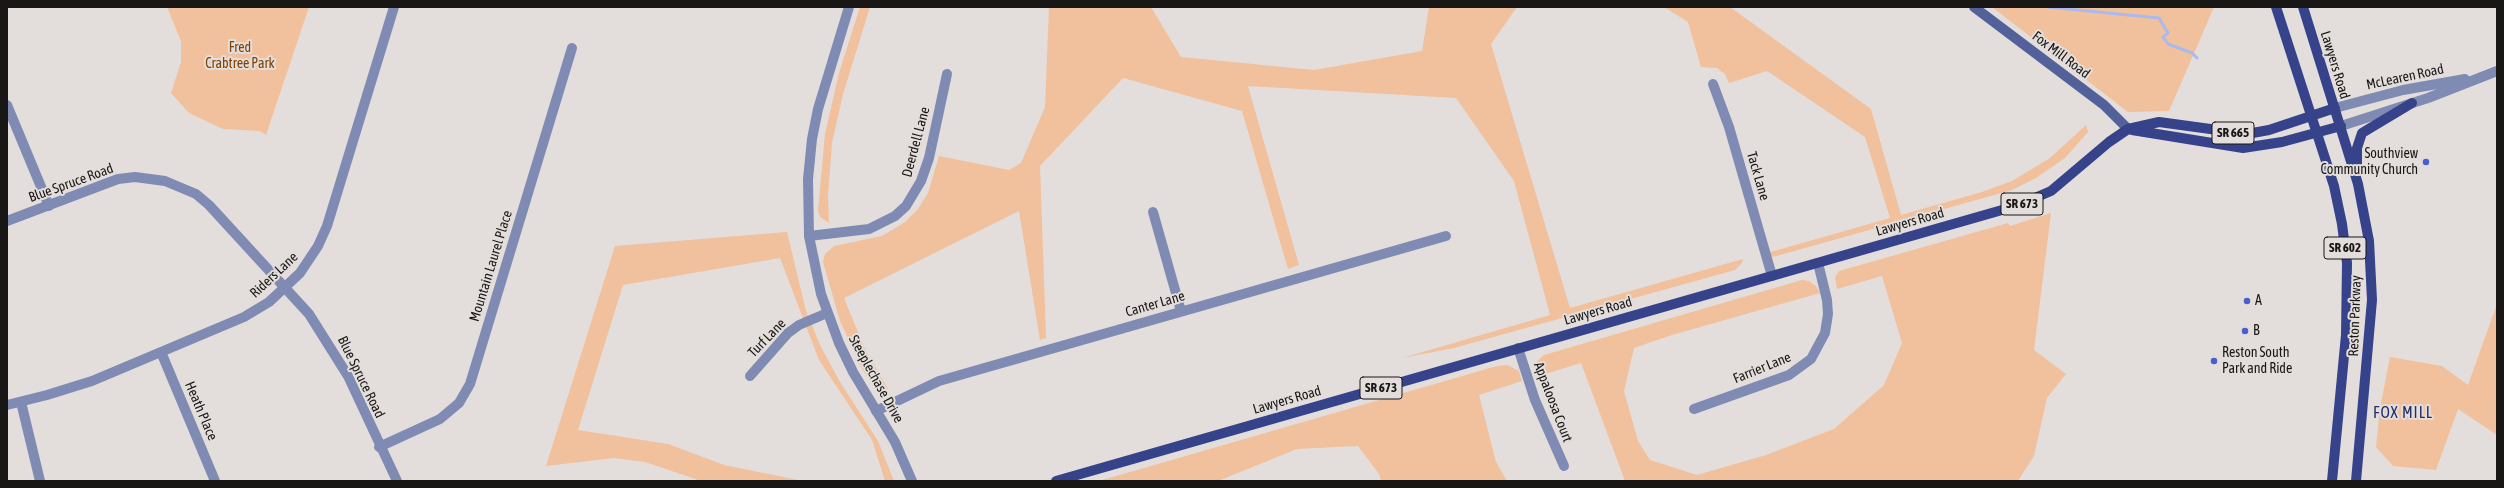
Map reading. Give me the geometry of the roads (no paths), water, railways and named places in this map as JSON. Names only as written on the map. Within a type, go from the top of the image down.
[{"type":"main road","name":"Fox Mill Road","points":[[1974,7],[2104,105],[2128,129]]},
{"type":"main road","name":"SR 602","points":[[2276,7],[2311,115]]},
{"type":"main road","name":"Lawyers Road","points":[[1056,481],[1818,263],[2032,200],[2064,181],[2109,142],[2128,129],[2159,122],[2247,134],[2269,130],[2335,108],[2303,7]]},
{"type":"main road","points":[[2358,184],[2357,148],[2362,134],[2412,103]]},
{"type":"main road","name":"Reston Parkway","points":[[2335,108],[2358,184],[2369,241],[2372,300],[2356,481]]},
{"type":"main road","name":"Reston Parkway","points":[[2311,115],[2340,216],[2347,269],[2346,335],[2332,481]]},
{"type":"main road","name":"SR 665","points":[[2128,129],[2243,148],[2276,143],[2341,126]]},
{"type":"street","name":"Riders Lane","points":[[7,405],[92,381],[244,317],[269,302],[308,264],[327,226],[394,7]]},
{"type":"street","name":"Steeplechase Drive","points":[[849,7],[818,109],[812,139],[808,178],[810,236],[814,265],[827,313],[853,372],[895,442],[912,481]]},
{"type":"street","name":"Mountain Laurel Place","points":[[379,447],[440,419],[459,403],[470,384],[572,48]]},
{"type":"street","name":"McLearen Road","points":[[2341,126],[2412,103],[2497,71]]},
{"type":"street","name":"Deerdell Lane","points":[[810,236],[868,229],[895,216],[906,206],[922,181],[947,74]]},
{"type":"street","name":"McLearen Road","points":[[2335,108],[2403,90],[2481,76]]},
{"type":"street","name":"Tack Lane","points":[[1713,84],[1730,131],[1772,276]]},
{"type":"street","points":[[7,105],[49,206]]},
{"type":"street","name":"Blue Spruce Road","points":[[7,221],[118,179],[149,178],[171,182],[196,194],[209,205],[310,314],[333,348],[348,376],[379,447],[397,481]]},
{"type":"street","points":[[1153,212],[1181,311]]},
{"type":"street","name":"Canter Lane","points":[[876,411],[939,381],[1446,236]]},
{"type":"street","name":"Farrier Lane","points":[[1694,408],[1789,375],[1811,359],[1819,348],[1825,333],[1828,314],[1827,300],[1818,263]]},
{"type":"street","name":"Turf Lane","points":[[750,376],[788,333],[799,325],[827,313]]},
{"type":"street","name":"Appaloosa Court","points":[[1518,348],[1535,400],[1564,466]]},
{"type":"street","name":"Heath Place","points":[[161,352],[215,481]]},
{"type":"street","points":[[21,402],[40,481]]},
{"type":"waterway","points":[[2048,7],[2159,18],[2168,33],[2163,37],[2168,44],[2192,53],[2197,58]]},
{"type":"place","name":"Southview Community Church","points":[[2426,162]]},
{"type":"place","name":"A","points":[[2247,301]]},
{"type":"place","name":"B","points":[[2245,331]]},
{"type":"place","name":"Reston South Park and Ride","points":[[2214,361]]},
{"type":"district","name":"FOX MILL","points":[[2403,413]]},
{"type":"park label","name":"Fred Crabtree Park","points":[[240,56]]}]
